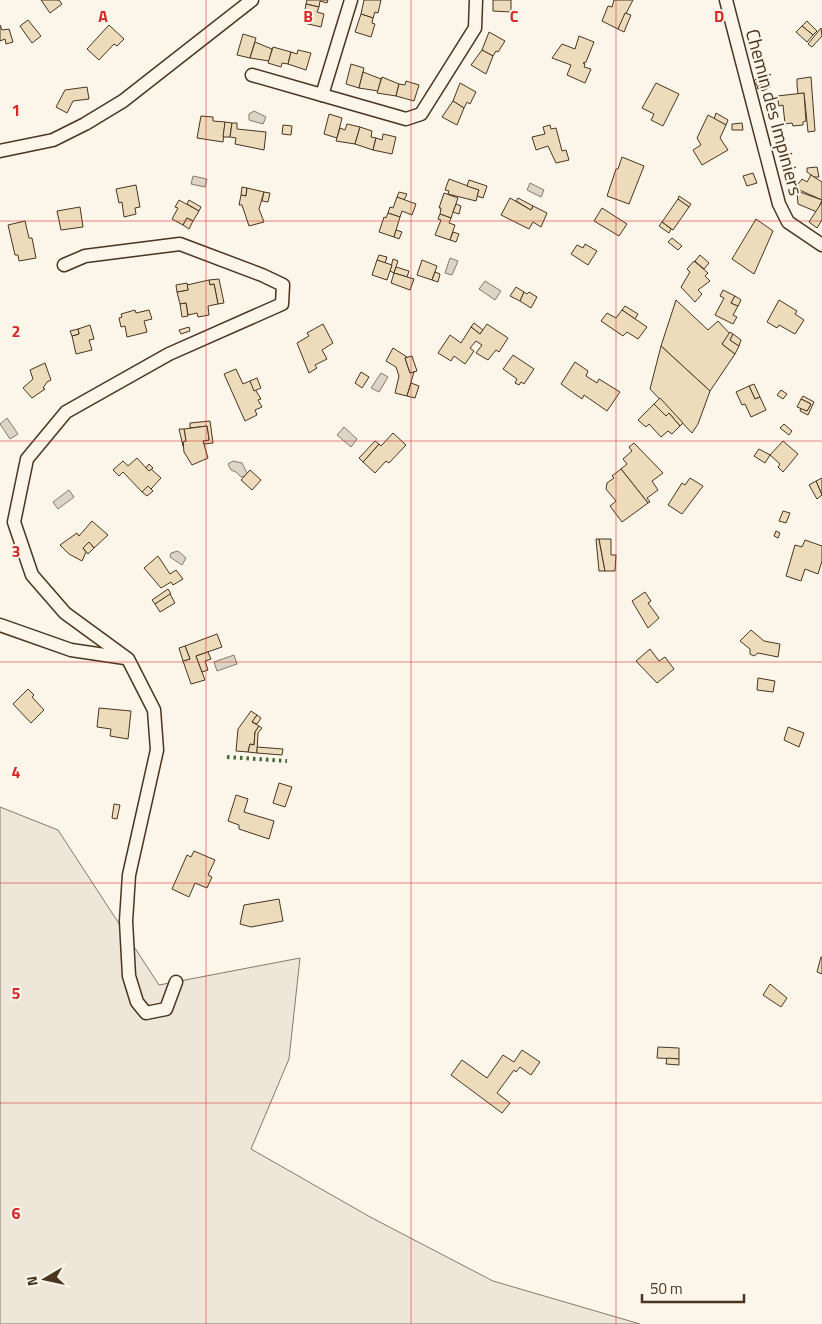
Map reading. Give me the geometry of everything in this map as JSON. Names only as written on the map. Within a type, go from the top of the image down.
[{"type":"street","points":[[0,151],[53,140],[85,124],[123,101],[252,0]]},
{"type":"street","points":[[322,95],[351,0]]},
{"type":"street","points":[[252,75],[406,119],[421,114],[475,28],[476,0]]},
{"type":"street","name":"Chemin des Impiniers","points":[[726,0],[779,204],[788,222],[822,246]]},
{"type":"street","points":[[64,265],[85,256],[180,244],[262,275],[283,285],[282,304],[169,354],[66,412],[27,459],[14,522],[32,575],[65,613],[128,659],[154,710],[157,735],[154,772],[129,875],[126,921],[129,976],[137,1002],[146,1013],[166,1009],[176,982]]},
{"type":"street","points":[[0,625],[71,650],[128,659]]},
{"type":"shaded area","points":[[254,111],[266,117],[263,124],[249,120],[249,114]]},
{"type":"shaded area","points":[[193,176],[207,179],[205,187],[191,184]]},
{"type":"shaded area","points":[[530,183],[544,190],[541,197],[527,190]]},
{"type":"shaded area","points":[[450,258],[458,261],[452,275],[445,273]]},
{"type":"shaded area","points":[[485,281],[501,291],[495,300],[479,289]]},
{"type":"shaded area","points":[[381,373],[388,377],[379,392],[371,388]]},
{"type":"shaded area","points":[[7,418],[18,434],[10,439],[0,424]]},
{"type":"shaded area","points":[[344,427],[357,439],[351,447],[337,435]]},
{"type":"shaded area","points":[[233,461],[242,463],[248,475],[241,477],[231,470],[228,464]]},
{"type":"shaded area","points":[[69,490],[74,497],[58,509],[53,502]]},
{"type":"shaded area","points":[[178,551],[186,558],[182,565],[170,557],[171,553]]},
{"type":"shaded area","points":[[234,655],[237,664],[217,671],[214,662]]},
{"type":"shaded area","points":[[0,807],[58,830],[159,985],[300,958],[289,1059],[251,1149],[372,1218],[493,1281],[640,1324],[0,1324]]},
{"type":"building","points":[[41,0],[59,0],[62,4],[50,13]]},
{"type":"building","points":[[307,0],[328,0],[327,3],[320,1],[319,7],[306,4]]},
{"type":"building","points":[[364,0],[381,0],[378,13],[375,12],[373,18],[361,14]]},
{"type":"building","points":[[493,0],[511,0],[511,12],[493,11]]},
{"type":"building","points":[[614,0],[633,0],[618,29],[602,21],[608,6],[612,7]]},
{"type":"building","points":[[306,4],[319,7],[317,12],[324,14],[321,27],[304,23],[308,11],[305,10]]},
{"type":"building","points":[[625,13],[631,15],[624,32],[618,29]]},
{"type":"building","points":[[361,14],[373,18],[372,23],[375,24],[371,37],[355,32]]},
{"type":"building","points":[[28,20],[41,36],[32,43],[20,26]]},
{"type":"building","points":[[807,21],[817,31],[813,35],[802,26]]},
{"type":"building","points":[[0,25],[2,30],[9,29],[13,42],[6,44],[5,39],[0,41]]},
{"type":"building","points":[[109,25],[124,39],[117,46],[114,44],[99,60],[87,49]]},
{"type":"building","points":[[802,26],[813,35],[807,42],[796,32]]},
{"type":"building","points":[[821,28],[822,36],[812,47],[808,44]]},
{"type":"building","points":[[489,32],[505,41],[493,56],[482,50]]},
{"type":"building","points":[[243,34],[256,38],[250,58],[237,55]]},
{"type":"building","points":[[579,36],[594,42],[586,62],[583,63],[585,64],[584,67],[591,69],[585,83],[567,75],[571,65],[552,58],[562,44],[575,49]]},
{"type":"building","points":[[255,42],[272,49],[269,61],[250,58]]},
{"type":"building","points":[[273,47],[291,52],[288,64],[282,63],[281,67],[268,63]]},
{"type":"building","points":[[298,50],[311,53],[306,70],[288,64],[291,52],[297,54]]},
{"type":"building","points":[[482,50],[493,56],[486,74],[471,65]]},
{"type":"building","points":[[351,64],[364,68],[359,88],[346,84]]},
{"type":"building","points":[[363,72],[381,79],[378,91],[359,88]]},
{"type":"building","points":[[760,75],[765,81],[758,87],[754,81]]},
{"type":"building","points":[[382,77],[399,84],[396,96],[377,93]]},
{"type":"building","points":[[811,77],[815,131],[808,132],[804,93],[798,94],[797,79]]},
{"type":"building","points":[[406,81],[419,85],[414,101],[396,96],[399,84],[405,85]]},
{"type":"building","points":[[765,81],[771,86],[763,91],[757,88]]},
{"type":"building","points":[[460,83],[476,92],[470,104],[467,102],[464,108],[453,101]]},
{"type":"building","points":[[656,83],[679,94],[663,126],[651,120],[654,114],[642,108]]},
{"type":"building","points":[[87,87],[89,99],[73,101],[67,113],[56,107],[65,90]]},
{"type":"building","points":[[804,93],[806,121],[803,122],[803,125],[793,126],[792,123],[785,124],[783,105],[779,106],[777,96]]},
{"type":"building","points":[[453,101],[464,108],[457,125],[442,117]]},
{"type":"building","points":[[716,113],[728,120],[726,125],[714,119]]},
{"type":"building","points":[[329,114],[342,118],[337,138],[324,134]]},
{"type":"building","points":[[708,115],[726,125],[720,138],[728,150],[702,165],[693,150],[701,145],[697,138]]},
{"type":"building","points":[[201,116],[213,117],[213,121],[225,122],[223,142],[197,138]]},
{"type":"building","points":[[225,122],[232,123],[230,137],[223,137]]},
{"type":"building","points":[[232,123],[237,123],[237,129],[266,132],[264,150],[235,144],[236,138],[230,137]]},
{"type":"building","points":[[742,123],[743,130],[732,130],[732,124]]},
{"type":"building","points":[[347,124],[360,127],[355,144],[336,141],[340,128],[345,130]]},
{"type":"building","points":[[283,125],[292,126],[291,135],[282,134]]},
{"type":"building","points":[[550,125],[551,129],[556,128],[562,151],[566,150],[569,160],[556,163],[548,146],[536,150],[532,137],[545,134],[543,127]]},
{"type":"building","points":[[360,127],[372,131],[371,137],[376,138],[373,150],[355,144]]},
{"type":"building","points":[[383,134],[396,137],[392,154],[373,150],[376,138],[382,140]]},
{"type":"building","points":[[622,157],[644,166],[629,204],[607,196]]},
{"type":"building","points":[[817,167],[819,177],[814,177],[807,172],[807,168]]},
{"type":"building","points":[[753,173],[757,183],[747,186],[743,176]]},
{"type":"building","points":[[811,175],[822,182],[822,200],[795,188],[802,179],[807,182]]},
{"type":"building","points":[[449,179],[479,190],[476,201],[448,194],[449,191],[445,190]]},
{"type":"building","points":[[469,180],[487,186],[483,198],[477,196],[479,190],[467,186]]},
{"type":"building","points":[[136,185],[140,207],[135,208],[136,214],[124,217],[122,202],[119,203],[116,189]]},
{"type":"building","points":[[242,187],[247,188],[246,196],[241,195]]},
{"type":"building","points":[[247,188],[264,192],[259,209],[264,222],[249,226],[242,205],[239,205],[241,195],[246,196]]},
{"type":"building","points":[[797,191],[822,200],[817,212],[798,204]]},
{"type":"building","points":[[264,192],[270,193],[268,202],[262,201]]},
{"type":"building","points":[[399,192],[407,194],[404,200],[397,197]]},
{"type":"building","points":[[444,193],[458,198],[451,218],[440,214],[441,208],[439,208]]},
{"type":"building","points":[[679,196],[691,204],[689,207],[678,199]]},
{"type":"building","points":[[397,197],[416,204],[412,215],[402,211],[400,217],[388,213],[390,207],[393,208]]},
{"type":"building","points":[[510,198],[531,210],[533,206],[547,213],[541,227],[533,222],[529,229],[501,215]]},
{"type":"building","points":[[518,198],[533,206],[531,210],[516,201]]},
{"type":"building","points":[[678,199],[689,207],[673,230],[662,222]]},
{"type":"building","points":[[179,200],[199,211],[193,221],[187,218],[183,225],[172,219],[178,208],[175,207]]},
{"type":"building","points":[[189,200],[201,207],[199,211],[187,204]]},
{"type":"building","points":[[822,202],[822,220],[817,228],[809,222]]},
{"type":"building","points":[[456,204],[461,206],[459,214],[453,212]]},
{"type":"building","points":[[80,207],[83,227],[61,230],[57,211]]},
{"type":"building","points":[[602,208],[627,224],[619,236],[594,221]]},
{"type":"building","points":[[388,213],[400,217],[394,237],[379,232],[384,217],[386,218]]},
{"type":"building","points":[[440,214],[451,218],[449,223],[455,225],[450,240],[435,235],[441,220],[438,219]]},
{"type":"building","points":[[187,218],[193,221],[189,229],[183,225]]},
{"type":"building","points":[[756,219],[773,231],[754,274],[732,259]]},
{"type":"building","points":[[25,221],[29,238],[32,238],[36,258],[19,261],[18,255],[15,255],[8,225]]},
{"type":"building","points":[[662,222],[671,229],[669,233],[659,226]]},
{"type":"building","points":[[396,230],[402,232],[399,239],[394,237]]},
{"type":"building","points":[[453,232],[459,234],[456,242],[450,240]]},
{"type":"building","points":[[672,238],[682,246],[678,250],[668,242]]},
{"type":"building","points":[[585,244],[597,251],[588,265],[571,254],[577,245],[583,248]]},
{"type":"building","points":[[379,255],[387,257],[385,263],[377,260]]},
{"type":"building","points":[[700,255],[709,263],[704,269],[695,261]]},
{"type":"building","points":[[393,259],[398,261],[394,273],[390,271]]},
{"type":"building","points":[[377,260],[392,265],[387,280],[372,275]]},
{"type":"building","points":[[422,260],[437,266],[432,280],[417,275]]},
{"type":"building","points":[[694,261],[708,273],[705,276],[710,281],[698,290],[702,294],[695,302],[681,287],[690,272],[687,269]]},
{"type":"building","points":[[396,267],[409,271],[407,277],[394,273]]},
{"type":"building","points":[[435,272],[440,274],[438,282],[432,280]]},
{"type":"building","points":[[394,273],[414,279],[410,290],[391,283]]},
{"type":"building","points":[[219,279],[224,303],[218,304],[214,284],[210,285],[209,280]]},
{"type":"building","points":[[209,280],[210,285],[214,284],[218,304],[208,306],[209,315],[198,317],[197,313],[188,315],[186,303],[180,304],[177,292],[188,290],[187,285]]},
{"type":"building","points":[[187,283],[188,290],[177,292],[176,285]]},
{"type":"building","points":[[516,287],[524,292],[520,301],[510,296]]},
{"type":"building","points":[[723,290],[735,296],[731,303],[738,306],[733,315],[737,317],[733,324],[715,315],[724,298],[720,296]]},
{"type":"building","points":[[524,292],[527,294],[529,292],[537,297],[531,308],[520,301]]},
{"type":"building","points":[[735,296],[741,300],[738,306],[731,303]]},
{"type":"building","points":[[676,300],[708,330],[718,321],[730,334],[722,344],[735,354],[710,391],[661,346]]},
{"type":"building","points":[[779,300],[797,311],[795,314],[804,320],[795,334],[779,325],[777,328],[767,322]]},
{"type":"building","points":[[186,303],[188,316],[182,317],[180,304]]},
{"type":"building","points":[[625,306],[638,314],[635,319],[622,310]]},
{"type":"building","points":[[135,310],[136,313],[149,310],[152,319],[144,321],[147,332],[127,337],[125,326],[121,327],[119,318],[122,317],[121,314]]},
{"type":"building","points":[[622,310],[647,327],[638,339],[627,332],[623,336],[601,321],[607,313],[616,318]]},
{"type":"building","points":[[474,323],[483,330],[480,334],[471,327]]},
{"type":"building","points":[[323,324],[333,343],[322,350],[327,359],[315,365],[317,368],[309,373],[297,343],[309,336],[307,333]]},
{"type":"building","points":[[487,324],[508,338],[499,352],[496,350],[488,360],[476,353],[482,345],[476,341],[470,348],[474,351],[465,364],[454,356],[451,361],[438,353],[450,335],[461,343],[471,327],[480,334]]},
{"type":"building","points":[[90,325],[94,339],[89,340],[92,350],[76,354],[72,336],[79,334],[78,329]]},
{"type":"building","points":[[189,327],[190,331],[181,334],[179,330]]},
{"type":"building","points":[[78,329],[79,334],[72,336],[70,331]]},
{"type":"building","points":[[730,332],[733,334],[730,340],[739,346],[735,354],[722,344]]},
{"type":"building","points":[[733,334],[741,340],[739,346],[730,340]]},
{"type":"building","points":[[661,346],[710,391],[698,424],[692,433],[650,389]]},
{"type":"building","points":[[393,348],[407,357],[405,358],[410,373],[414,372],[407,396],[395,393],[399,376],[396,367],[386,361]]},
{"type":"building","points":[[513,355],[534,369],[524,384],[521,382],[519,385],[515,383],[517,379],[503,369]]},
{"type":"building","points":[[412,356],[417,371],[410,373],[405,358]]},
{"type":"building","points":[[575,362],[588,371],[586,376],[597,383],[599,379],[620,392],[607,411],[584,395],[582,399],[561,384]]},
{"type":"building","points":[[45,363],[51,380],[43,388],[45,389],[32,398],[23,388],[33,379],[30,370]]},
{"type":"building","points":[[236,369],[243,384],[250,381],[261,399],[258,400],[262,407],[255,410],[257,415],[245,421],[224,374]]},
{"type":"building","points":[[361,372],[369,377],[362,388],[355,383]]},
{"type":"building","points":[[257,378],[261,388],[254,391],[250,381]]},
{"type":"building","points":[[411,383],[419,386],[415,398],[407,396]]},
{"type":"building","points":[[754,384],[760,397],[755,399],[749,386]]},
{"type":"building","points":[[749,386],[755,399],[760,397],[766,410],[751,417],[745,404],[742,405],[736,392]]},
{"type":"building","points":[[781,390],[787,394],[783,399],[777,395]]},
{"type":"building","points":[[803,396],[814,402],[808,415],[800,411],[801,408],[807,411],[811,404],[801,399]]},
{"type":"building","points":[[660,398],[683,423],[680,426],[669,413],[666,416],[654,404]]},
{"type":"building","points":[[801,399],[811,404],[807,411],[797,407]]},
{"type":"building","points":[[654,404],[666,416],[669,413],[680,426],[672,434],[668,431],[661,437],[649,424],[646,427],[638,420]]},
{"type":"building","points":[[210,421],[213,443],[204,444],[203,441],[209,440],[207,426],[190,428],[190,423]]},
{"type":"building","points":[[784,424],[792,431],[789,435],[780,428]]},
{"type":"building","points":[[207,426],[209,440],[203,441],[208,458],[192,465],[184,452],[183,442],[186,441],[184,429]]},
{"type":"building","points":[[179,429],[184,429],[186,441],[183,442],[183,446]]},
{"type":"building","points":[[393,433],[406,445],[389,463],[386,461],[375,473],[363,462],[379,444],[381,446]]},
{"type":"building","points":[[375,441],[379,444],[363,462],[359,458]]},
{"type":"building","points":[[783,441],[798,454],[783,472],[778,467],[780,464],[770,455]]},
{"type":"building","points":[[634,443],[663,473],[652,481],[658,490],[647,498],[650,502],[648,503],[621,469],[627,464],[623,459],[632,451],[629,447]]},
{"type":"building","points":[[759,449],[770,455],[765,463],[754,456]]},
{"type":"building","points":[[137,458],[149,471],[151,469],[161,478],[151,489],[148,486],[142,492],[123,472],[119,476],[113,470],[123,461],[128,466]]},
{"type":"building","points":[[149,464],[153,468],[149,471],[146,468]]},
{"type":"building","points":[[621,469],[648,503],[622,522],[610,506],[616,501],[606,489],[607,483],[614,478],[612,476]]},
{"type":"building","points":[[250,470],[261,480],[252,490],[241,480]]},
{"type":"building","points":[[690,478],[703,486],[682,514],[668,505],[682,483],[685,485]]},
{"type":"building","points":[[822,478],[822,495],[816,481]]},
{"type":"building","points":[[816,481],[822,495],[817,499],[809,485]]},
{"type":"building","points":[[148,486],[153,491],[147,496],[142,492]]},
{"type":"building","points":[[783,511],[790,513],[786,523],[779,521]]},
{"type":"building","points":[[92,521],[108,535],[94,548],[89,542],[83,548],[86,552],[82,561],[69,554],[60,545],[77,533],[79,536]]},
{"type":"building","points":[[776,531],[780,533],[778,538],[774,536]]},
{"type":"building","points":[[596,539],[599,539],[605,571],[599,571]]},
{"type":"building","points":[[599,539],[611,539],[611,555],[616,555],[615,571],[605,571]]},
{"type":"building","points":[[805,540],[822,546],[822,561],[818,574],[805,569],[801,581],[786,576],[795,545],[802,547]]},
{"type":"building","points":[[89,542],[94,548],[88,554],[83,548]]},
{"type":"building","points":[[158,556],[170,574],[176,570],[183,579],[173,585],[171,582],[161,588],[144,568]]},
{"type":"building","points":[[168,589],[171,594],[155,604],[152,600]]},
{"type":"building","points":[[645,592],[651,601],[648,603],[659,618],[648,628],[632,601]]},
{"type":"building","points":[[170,594],[175,603],[160,612],[155,604]]},
{"type":"building","points":[[751,630],[764,641],[780,644],[778,657],[758,653],[754,656],[750,654],[750,649],[740,641]]},
{"type":"building","points":[[217,634],[222,647],[196,656],[205,680],[191,684],[183,661],[190,659],[185,646]]},
{"type":"building","points":[[185,646],[190,659],[183,661],[179,648]]},
{"type":"building","points":[[650,649],[659,661],[665,657],[674,669],[657,683],[636,661]]},
{"type":"building","points":[[208,652],[211,659],[205,661],[208,670],[202,672],[196,656]]},
{"type":"building","points":[[758,678],[775,681],[773,692],[757,690]]},
{"type":"building","points":[[28,689],[34,695],[32,697],[44,710],[31,723],[13,704]]},
{"type":"building","points":[[99,708],[131,711],[128,739],[110,736],[111,729],[97,727]]},
{"type":"building","points":[[251,711],[257,715],[252,722],[259,726],[255,732],[254,745],[250,744],[248,752],[236,751],[238,729]]},
{"type":"building","points":[[257,715],[261,718],[257,724],[252,722]]},
{"type":"building","points":[[259,726],[262,728],[258,733],[257,753],[248,752],[250,744],[254,745],[255,732]]},
{"type":"building","points":[[788,727],[804,733],[799,747],[784,740]]},
{"type":"building","points":[[257,747],[283,749],[282,755],[257,753]]},
{"type":"building","points":[[279,783],[292,787],[285,807],[273,803]]},
{"type":"building","points":[[236,795],[248,799],[244,812],[274,821],[269,839],[239,829],[239,825],[228,821]]},
{"type":"building","points":[[114,804],[120,805],[117,819],[112,818]]},
{"type":"building","points":[[194,851],[215,860],[208,875],[212,877],[207,888],[195,883],[189,897],[172,889],[187,855],[191,857]]},
{"type":"building","points":[[279,899],[283,921],[251,927],[240,924],[244,905]]},
{"type":"building","points":[[822,957],[822,974],[817,972]]},
{"type":"building","points":[[770,984],[787,998],[781,1007],[763,995]]},
{"type":"building","points":[[658,1047],[679,1048],[679,1059],[657,1058]]},
{"type":"building","points":[[522,1050],[540,1062],[531,1075],[520,1067],[516,1072],[514,1070],[497,1093],[510,1103],[502,1113],[451,1075],[462,1060],[487,1078],[503,1055],[514,1062]]},
{"type":"building","points":[[667,1058],[679,1059],[679,1065],[666,1064]]},
{"type":"hedge","points":[[227,757],[287,761]]}]
